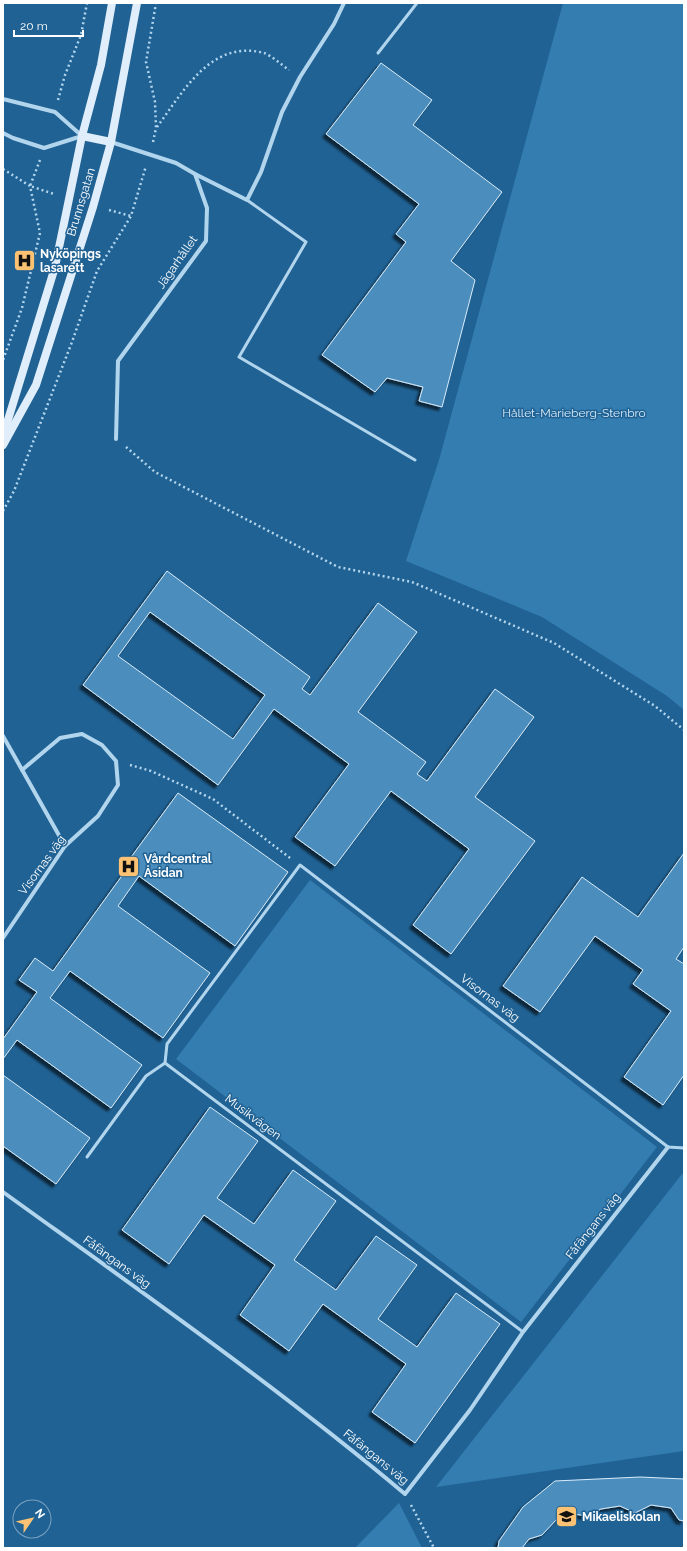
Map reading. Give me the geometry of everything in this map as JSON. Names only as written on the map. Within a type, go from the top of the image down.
[{"type":"main road","name":"Brunnsgatan","points":[[3,436],[55,267],[82,136],[101,65],[112,3]]},
{"type":"main road","name":"Brunnsgatan","points":[[3,445],[36,385],[93,207],[111,142],[138,3]]},
{"type":"main road","points":[[82,136],[111,142]]},
{"type":"street","points":[[111,142],[176,163],[194,174],[247,200],[261,172],[282,112],[300,77],[334,24],[344,3]]},
{"type":"street","points":[[3,100],[55,112],[82,136]]},
{"type":"street","points":[[3,133],[13,138],[44,148],[82,136]]},
{"type":"street","name":"Jägarhållet","points":[[116,439],[118,361],[206,241],[207,208],[194,174]]},
{"type":"street","points":[[22,770],[60,738],[82,734],[102,745],[116,761]]},
{"type":"street","points":[[3,736],[65,846]]},
{"type":"street","name":"Visornas väg","points":[[3,938],[65,846],[98,816],[118,785],[116,761]]},
{"type":"street","name":"Fåfängans väg","points":[[3,1192],[206,1338],[309,1415],[405,1494],[470,1410],[522,1332],[668,1147]]},
{"type":"lane","points":[[378,53],[417,3]]},
{"type":"lane","points":[[247,200],[306,242],[239,357],[415,460]]},
{"type":"lane","points":[[87,1157],[146,1076],[165,1063],[167,1044],[300,865]]},
{"type":"lane","name":"Visornas väg","points":[[300,865],[668,1147]]},
{"type":"lane","name":"Musikvägen","points":[[165,1063],[522,1332]]},
{"type":"lane","points":[[668,1147],[684,1148]]},
{"type":"path","points":[[3,512],[14,491],[72,342],[97,271],[131,216],[156,128],[155,102],[146,62],[156,3]]},
{"type":"path","points":[[156,128],[196,74],[217,58],[243,50],[265,54],[300,77]]},
{"type":"path","points":[[3,169],[30,186],[40,233],[22,308],[3,360]]},
{"type":"path","points":[[116,439],[156,472],[338,568],[412,582],[554,643],[655,706],[684,730]]},
{"type":"path","points":[[116,761],[150,771],[213,799],[300,865]]},
{"type":"path","points":[[405,1494],[434,1548]]},
{"type":"green space","name":"Hållet-Marieberg-Stenbro","points":[[563,3],[684,3],[684,710],[667,696],[542,617],[406,561],[439,460]]},
{"type":"green space","points":[[310,880],[657,1147],[521,1322],[176,1059]]},
{"type":"green space","points":[[682,1174],[684,1175],[684,1451],[436,1487]]},
{"type":"green space","points":[[399,1503],[422,1548],[355,1548]]},
{"type":"building","points":[[381,63],[432,100],[413,125],[502,192],[451,261],[475,280],[442,407],[419,401],[423,387],[387,378],[375,392],[322,355],[406,242],[396,234],[419,204],[326,134]]},
{"type":"building","points":[[167,571],[310,677],[302,689],[310,695],[378,603],[417,632],[358,712],[426,762],[417,774],[427,781],[495,689],[534,717],[475,797],[535,841],[451,954],[413,925],[469,849],[391,791],[335,866],[295,837],[349,764],[274,709],[218,785],[83,685]],"holes":[[[150,612],[265,695],[233,739],[118,656]]]},
{"type":"building","points":[[178,793],[288,872],[235,946],[139,876],[118,906],[210,973],[163,1038],[70,971],[50,998],[142,1065],[111,1108],[17,1040],[3,1059],[3,1039],[37,992],[19,980],[35,958],[53,971],[129,866],[126,864]]},
{"type":"building","points":[[684,853],[684,947],[676,959],[684,964],[684,1075],[663,1105],[624,1077],[671,1011],[633,984],[643,970],[595,936],[540,1012],[503,986],[582,877],[638,917]]},
{"type":"building","points":[[3,1075],[90,1138],[56,1184],[3,1146]]},
{"type":"building","points":[[210,1107],[258,1141],[217,1198],[254,1224],[293,1170],[336,1201],[294,1260],[336,1290],[376,1236],[417,1265],[378,1319],[417,1347],[456,1293],[500,1324],[415,1443],[372,1412],[406,1364],[323,1304],[289,1351],[240,1315],[275,1265],[204,1215],[169,1264],[122,1230]]},
{"type":"building","points":[[640,1477],[684,1479],[684,1521],[679,1520],[671,1508],[651,1505],[635,1513],[620,1506],[601,1509],[587,1516],[574,1514],[557,1519],[542,1535],[529,1539],[522,1548],[498,1548],[499,1541],[523,1507],[555,1481]]},
{"type":"place","name":"Nyköpings lasarett","points":[[24,261]]},
{"type":"place","name":"Vårdcentral Åsidan","points":[[129,866]]},
{"type":"place","name":"Mikaeliskolan","points":[[567,1517]]}]
